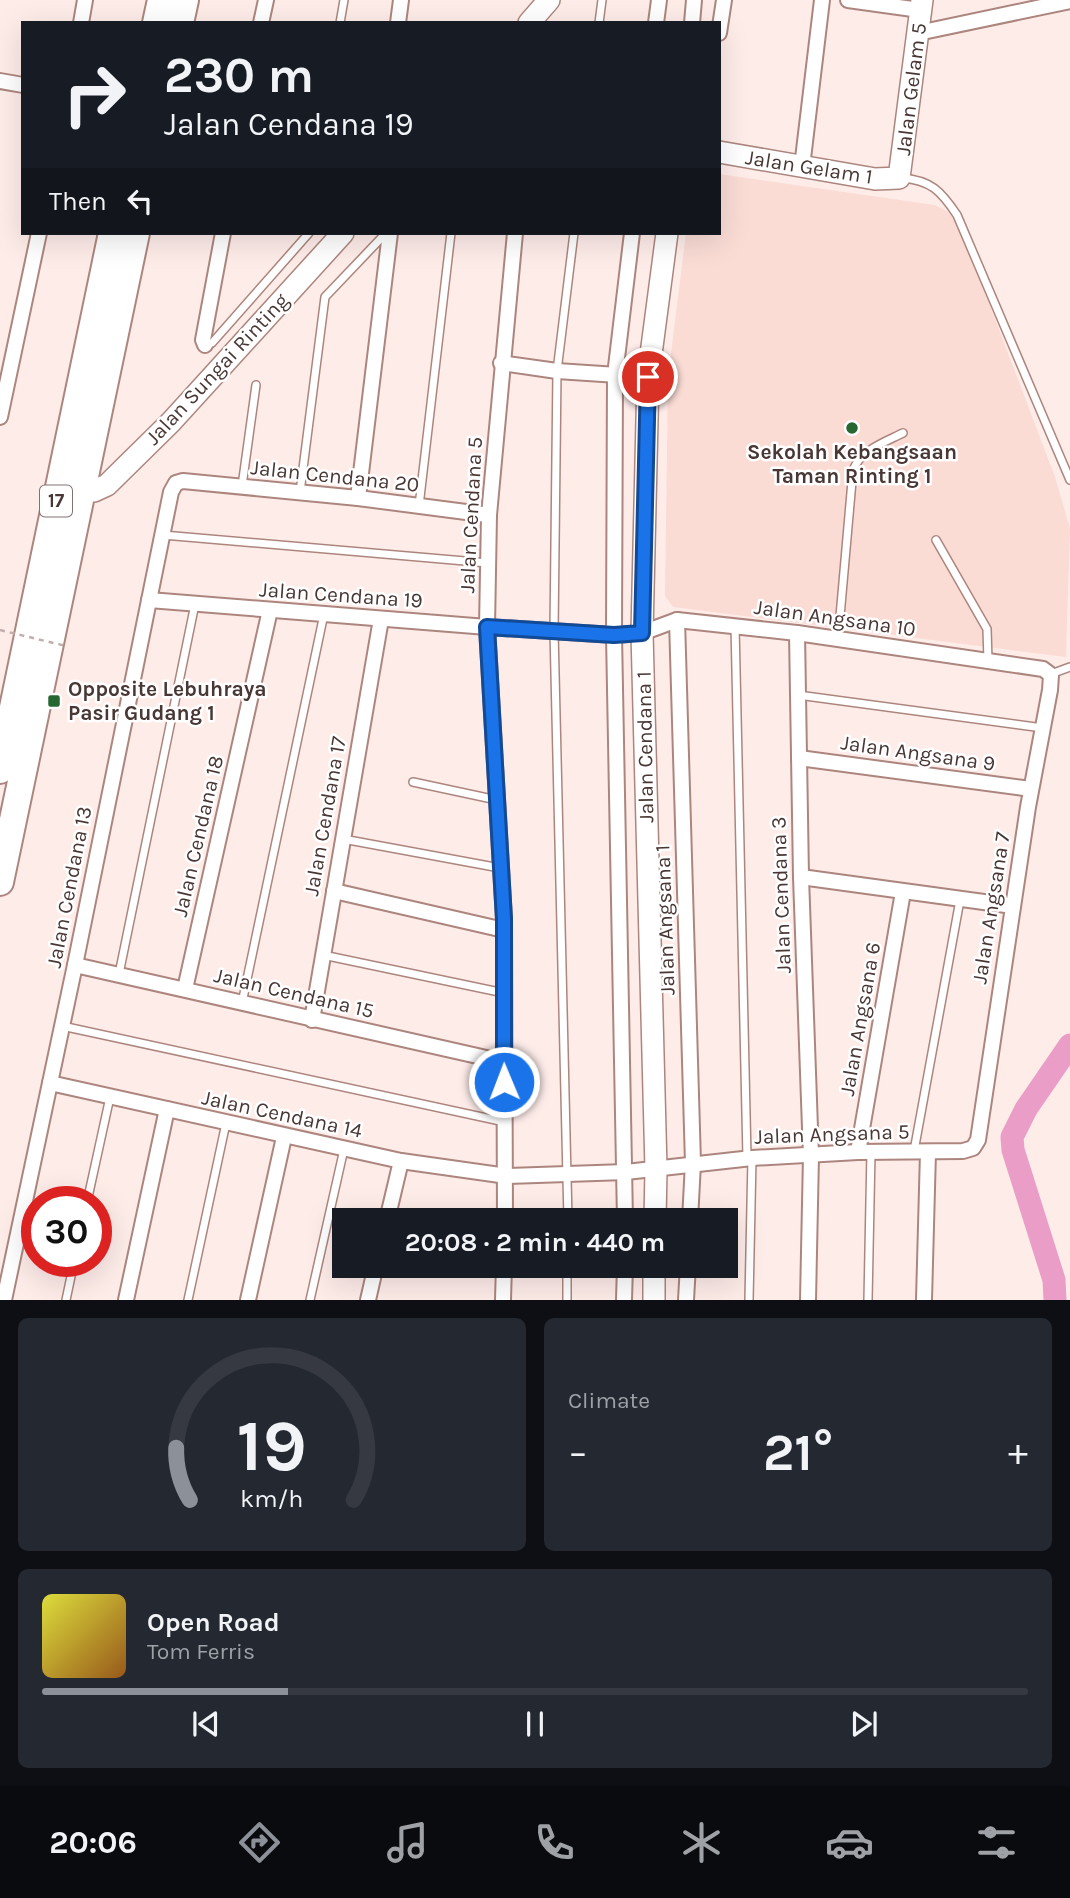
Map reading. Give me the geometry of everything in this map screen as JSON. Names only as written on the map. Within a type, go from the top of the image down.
[{"type":"highway","points":[[156,21],[161,0]]},
{"type":"highway","points":[[180,21],[185,0]]},
{"type":"highway","name":"17","points":[[0,770],[113,235]]},
{"type":"highway","name":"17","points":[[0,882],[136,235]]},
{"type":"street","points":[[81,21],[85,0]]},
{"type":"street","points":[[261,21],[265,0]]},
{"type":"street","points":[[398,21],[401,0]]},
{"type":"street","points":[[530,21],[548,0]]},
{"type":"street","points":[[656,21],[659,0]]},
{"type":"street","points":[[692,21],[694,0]]},
{"type":"street","points":[[721,21],[724,0]]},
{"type":"street","points":[[802,167],[822,0]]},
{"type":"street","points":[[848,0],[921,5]]},
{"type":"street","points":[[918,33],[1070,1]]},
{"type":"street","name":"Jalan Gelam 5","points":[[899,178],[921,5]]},
{"type":"street","points":[[0,81],[21,85]]},
{"type":"street","name":"Jalan Gelam 1","points":[[721,152],[875,180],[899,178]]},
{"type":"street","points":[[0,416],[38,235]]},
{"type":"street","points":[[205,345],[203,340],[223,235]]},
{"type":"street","name":"Jalan Sungai Rinting","points":[[83,488],[94,491],[107,485],[171,422],[341,235]]},
{"type":"street","points":[[358,498],[388,235]]},
{"type":"street","name":"Jalan Cendana 5","points":[[506,1208],[503,930],[487,627],[489,515],[515,235]]},
{"type":"street","name":"Jalan Cendana 1","points":[[625,1208],[614,635],[615,375],[632,235]]},
{"type":"street","name":"Jalan Cendana 1","points":[[655,1208],[642,633],[648,377],[667,235]]},
{"type":"street","points":[[501,363],[557,371],[648,377]]},
{"type":"street","name":"Jalan Cendana 20","points":[[176,483],[183,481],[358,498],[489,515]]},
{"type":"street","name":"Jalan Cendana 13","points":[[4,1299],[162,534],[171,492],[176,483]]},
{"type":"street","name":"Jalan Cendana 19","points":[[149,600],[614,635]]},
{"type":"street","name":"Jalan Cendana 18","points":[[185,989],[270,610]]},
{"type":"street","name":"Jalan Cendana 17","points":[[312,1020],[381,619]]},
{"type":"street","name":"Jalan Angsana 10","points":[[614,635],[642,633],[677,620],[797,633],[1043,669],[1051,675]]},
{"type":"street","name":"Jalan Angsana 1","points":[[677,620],[693,1163],[691,1208]]},
{"type":"street","name":"Jalan Cendana 3","points":[[797,633],[801,877],[811,1156],[808,1300]]},
{"type":"street","name":"Jalan Angsana 7","points":[[973,1148],[978,1140],[1051,675]]},
{"type":"street","name":"Jalan Angsana 9","points":[[799,758],[1031,789]]},
{"type":"street","points":[[801,877],[1013,906]]},
{"type":"street","points":[[334,891],[503,930]]},
{"type":"street","name":"Jalan Angsana 6","points":[[865,1152],[902,892]]},
{"type":"street","name":"Jalan Cendana 15","points":[[75,965],[504,1062]]},
{"type":"street","name":"Jalan Cendana 14","points":[[50,1083],[401,1161],[507,1176],[626,1172]]},
{"type":"street","points":[[126,1300],[167,1109]]},
{"type":"street","points":[[248,1300],[284,1136]]},
{"type":"street","name":"Jalan Angsana 5","points":[[626,1172],[750,1158],[865,1152],[963,1151],[973,1148]]},
{"type":"street","points":[[921,1152],[924,1300]]},
{"type":"street","points":[[390,1208],[401,1161]]},
{"type":"street","points":[[368,1300],[373,1278]]},
{"type":"street","points":[[503,1300],[504,1278]]},
{"type":"street","points":[[624,1300],[625,1278]]},
{"type":"street","points":[[654,1278],[654,1300]]},
{"type":"street","points":[[686,1300],[687,1278]]},
{"type":"lane","points":[[340,21],[344,0]]},
{"type":"lane","points":[[599,21],[602,0]]},
{"type":"lane","points":[[899,178],[916,179],[936,188],[957,215],[1070,480]]},
{"type":"lane","points":[[205,345],[212,343],[307,235]]},
{"type":"lane","points":[[300,493],[325,297],[386,235]]},
{"type":"lane","points":[[419,506],[451,235]]},
{"type":"lane","points":[[568,1208],[554,631],[557,371],[573,235]]},
{"type":"lane","points":[[242,487],[256,385]]},
{"type":"lane","points":[[838,639],[853,470],[856,461],[864,454],[904,433]]},
{"type":"lane","points":[[162,534],[488,563]]},
{"type":"lane","points":[[936,540],[987,629],[988,661]]},
{"type":"lane","points":[[119,974],[195,604]]},
{"type":"lane","points":[[242,1003],[324,614]]},
{"type":"lane","points":[[734,626],[750,1158],[749,1300]]},
{"type":"lane","points":[[1051,675],[1070,667]]},
{"type":"lane","points":[[798,695],[1043,728]]},
{"type":"lane","points":[[413,782],[497,800]]},
{"type":"lane","points":[[343,839],[501,868]]},
{"type":"lane","points":[[921,1152],[960,900]]},
{"type":"lane","points":[[323,955],[504,993]]},
{"type":"lane","points":[[62,1026],[505,1122]]},
{"type":"lane","points":[[90,1186],[110,1095]]},
{"type":"lane","points":[[188,1300],[226,1123]]},
{"type":"lane","points":[[310,1300],[344,1149]]},
{"type":"lane","points":[[865,1152],[868,1300]]},
{"type":"lane","points":[[66,1300],[71,1277]]},
{"type":"lane","points":[[567,1278],[567,1300]]},
{"type":"path","points":[[0,631],[66,646]]},
{"type":"shaded area","name":"Sekolah Kebangsaan Taman Rinting 1","points":[[721,174],[935,205],[948,212],[959,224],[1055,477],[1070,528],[1066,657],[673,607],[665,596],[668,378],[686,235],[721,235]]},
{"type":"waterway","points":[[1055,1300],[1054,1280],[1013,1150],[1012,1137],[1026,1109],[1070,1045]]},
{"type":"place","name":"Sekolah Kebangsaan Taman Rinting 1","points":[[852,428]]},
{"type":"place","name":"Opposite Lebuhraya Pasir Gudang 1","points":[[54,701]]},
{"type":"route","points":[[504,1082],[504,919],[487,627],[614,635],[642,633],[648,377]]}]
